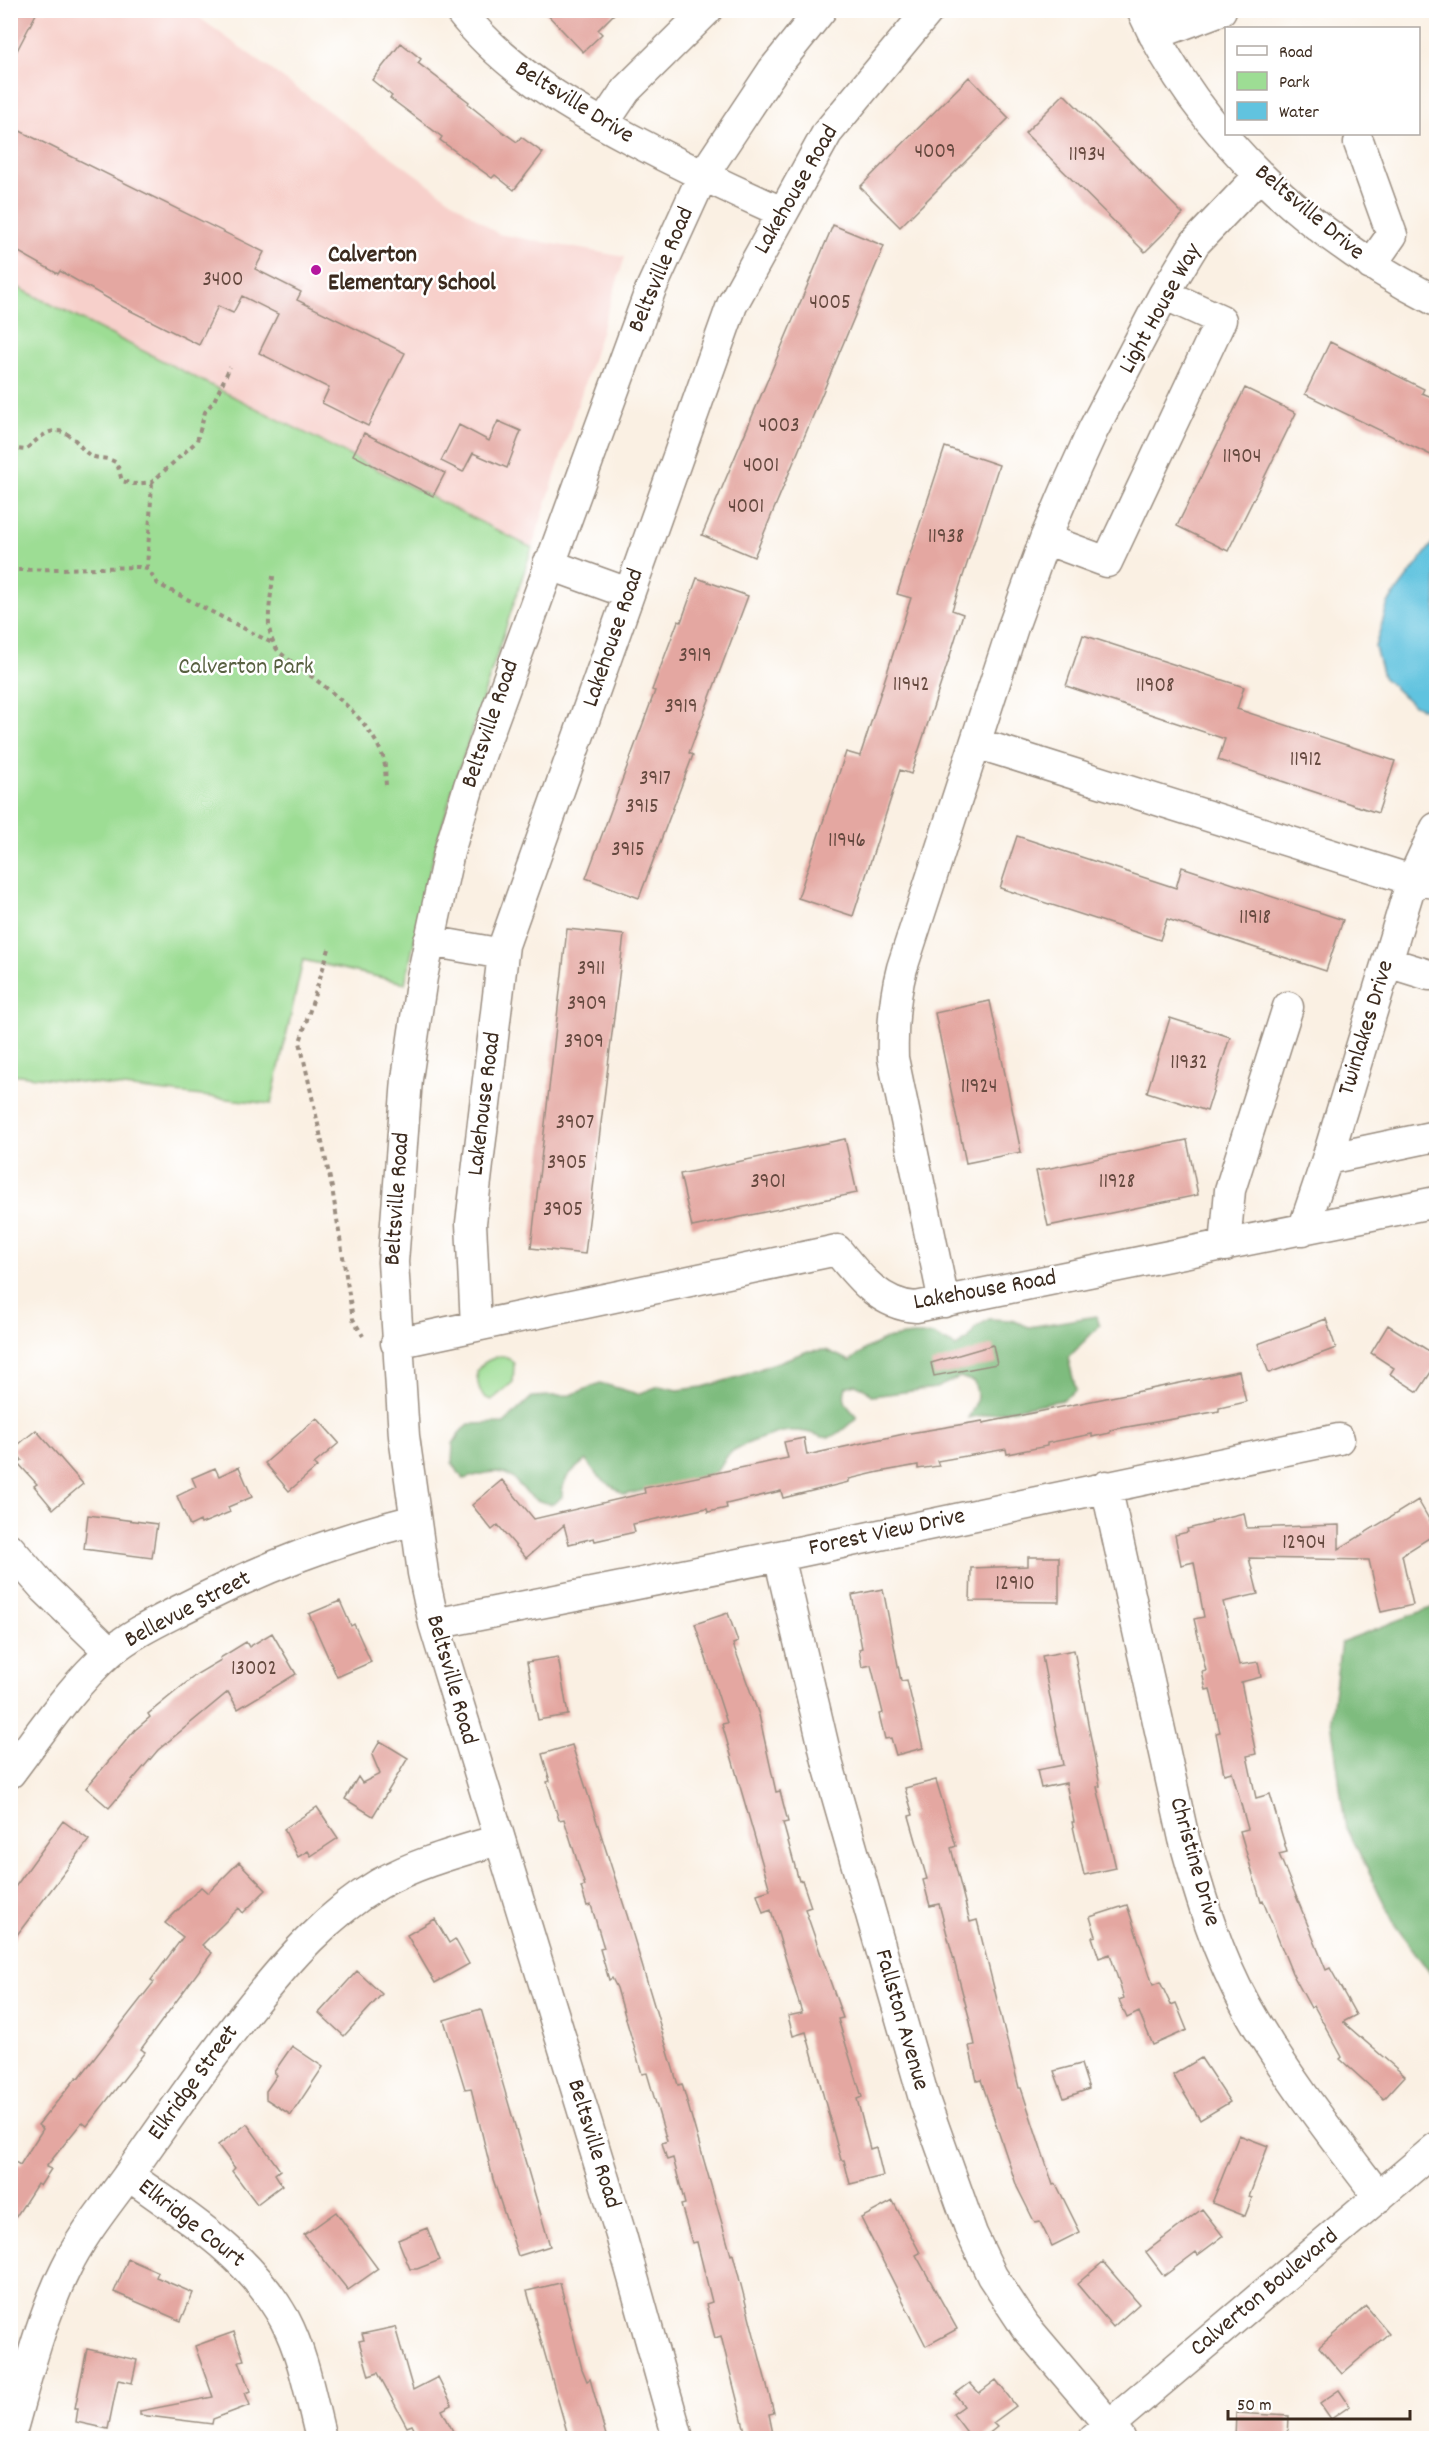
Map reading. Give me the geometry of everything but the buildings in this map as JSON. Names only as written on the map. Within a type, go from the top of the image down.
[{"type":"street","name":"Beltsville Drive","points":[[459,10],[501,57],[538,85],[603,124],[702,177],[782,212]]},
{"type":"street","points":[[603,124],[626,90],[707,10]]},
{"type":"street","name":"Beltsville Road","points":[[678,2439],[621,2235],[498,1840],[434,1624],[414,1520],[396,1343],[393,1262],[398,1175],[407,1079],[422,977],[449,852],[469,786],[548,564],[650,291],[702,177],[773,70],[821,10]]},
{"type":"street","name":"Lakehouse Road","points":[[476,1326],[471,1223],[504,945],[607,662],[628,593],[732,305],[827,133],[929,10]]},
{"type":"street","points":[[1148,23],[1221,10]]},
{"type":"street","name":"Beltsville Drive","points":[[1148,23],[1217,127],[1260,175],[1324,232],[1371,265],[1437,301]]},
{"type":"street","points":[[1359,142],[1392,235],[1371,265]]},
{"type":"street","name":"Light House Way","points":[[944,1302],[893,1058],[891,1025],[902,968],[1045,539],[1093,430],[1164,294],[1195,243],[1260,175]]},
{"type":"street","points":[[1045,539],[1107,562],[1221,320],[1164,294]]},
{"type":"street","points":[[548,564],[628,593]]},
{"type":"street","points":[[976,742],[1424,882]]},
{"type":"street","name":"Twinlakes Drive","points":[[1303,1230],[1387,962],[1424,882],[1437,828]]},
{"type":"street","points":[[429,941],[503,954]]},
{"type":"street","points":[[1387,962],[1429,975],[1437,975]]},
{"type":"street","points":[[1225,1246],[1230,1190],[1288,1007]]},
{"type":"street","points":[[1327,1159],[1437,1136]]},
{"type":"street","name":"Lakehouse Road","points":[[396,1343],[837,1250],[860,1277],[891,1302],[916,1307],[1437,1202]]},
{"type":"street","name":"Forest View Drive","points":[[434,1624],[779,1556],[1340,1439]]},
{"type":"street","name":"Christine Drive","points":[[1106,1486],[1184,1839],[1200,1896],[1220,1950],[1245,2004],[1283,2068],[1379,2197]]},
{"type":"street","name":"Bellevue Street","points":[[10,1773],[67,1698],[110,1652],[159,1621],[242,1578],[334,1542],[414,1520]]},
{"type":"street","points":[[10,1549],[45,1589],[110,1652]]},
{"type":"street","name":"Fallston Avenue","points":[[779,1556],[828,1765],[925,2102],[962,2206],[992,2276],[1025,2326],[1108,2434]]},
{"type":"street","name":"Elkridge Street","points":[[10,2436],[37,2344],[66,2268],[90,2225],[128,2175],[172,2110],[242,2018],[315,1932],[354,1901],[389,1879],[440,1857],[498,1840]]},
{"type":"street","name":"Calverton Boulevard","points":[[1108,2434],[1437,2148]]},
{"type":"street","name":"Elkridge Court","points":[[128,2175],[230,2250],[255,2277],[285,2321],[300,2361],[321,2439]]},
{"type":"path","points":[[10,448],[25,450],[44,432],[61,431],[75,440],[87,454],[95,458],[107,457],[117,463],[122,481],[134,484],[152,482],[197,441],[205,412],[214,401],[230,367]]},
{"type":"path","points":[[152,482],[147,569],[158,584],[272,643],[279,652],[340,699],[373,736],[384,759],[386,785]]},
{"type":"path","points":[[10,566],[18,570],[139,567],[147,569]]},
{"type":"path","points":[[272,643],[268,625],[273,576]]},
{"type":"path","points":[[329,949],[300,1042],[332,1188],[353,1319],[363,1336]]},
{"type":"shaded area","name":"Calverton Elementary School","points":[[10,11],[190,11],[498,234],[625,257],[532,548],[11,284]]},
{"type":"green space","name":"Calverton Park","points":[[11,284],[532,548],[453,788],[433,858],[405,983],[303,960],[271,1104],[11,1074]]},
{"type":"green space","points":[[1096,1316],[1100,1325],[1068,1358],[1076,1390],[1062,1400],[968,1418],[976,1401],[977,1392],[974,1382],[960,1377],[936,1388],[872,1396],[864,1388],[855,1384],[846,1387],[844,1396],[846,1404],[857,1417],[836,1435],[824,1437],[803,1431],[776,1434],[734,1450],[715,1473],[624,1495],[598,1476],[586,1460],[565,1480],[562,1497],[553,1504],[534,1498],[505,1474],[497,1472],[463,1479],[452,1463],[453,1444],[461,1431],[469,1424],[504,1423],[532,1397],[571,1395],[600,1383],[638,1394],[659,1386],[678,1390],[703,1387],[738,1377],[808,1351],[826,1350],[850,1361],[885,1339],[912,1335],[933,1335],[956,1347],[969,1339],[975,1328],[989,1319],[1012,1320],[1029,1327]]},
{"type":"green space","points":[[503,1356],[509,1358],[514,1364],[513,1382],[492,1400],[488,1399],[480,1389],[477,1371],[488,1360]]},
{"type":"green space","points":[[1436,1606],[1436,1981],[1395,1925],[1345,1824],[1331,1719],[1341,1642]]},
{"type":"water","points":[[1436,539],[1436,714],[1412,704],[1383,677],[1375,647],[1388,603]]},
{"type":"place","name":"Calverton Elementary School","points":[[316,270]]}]
